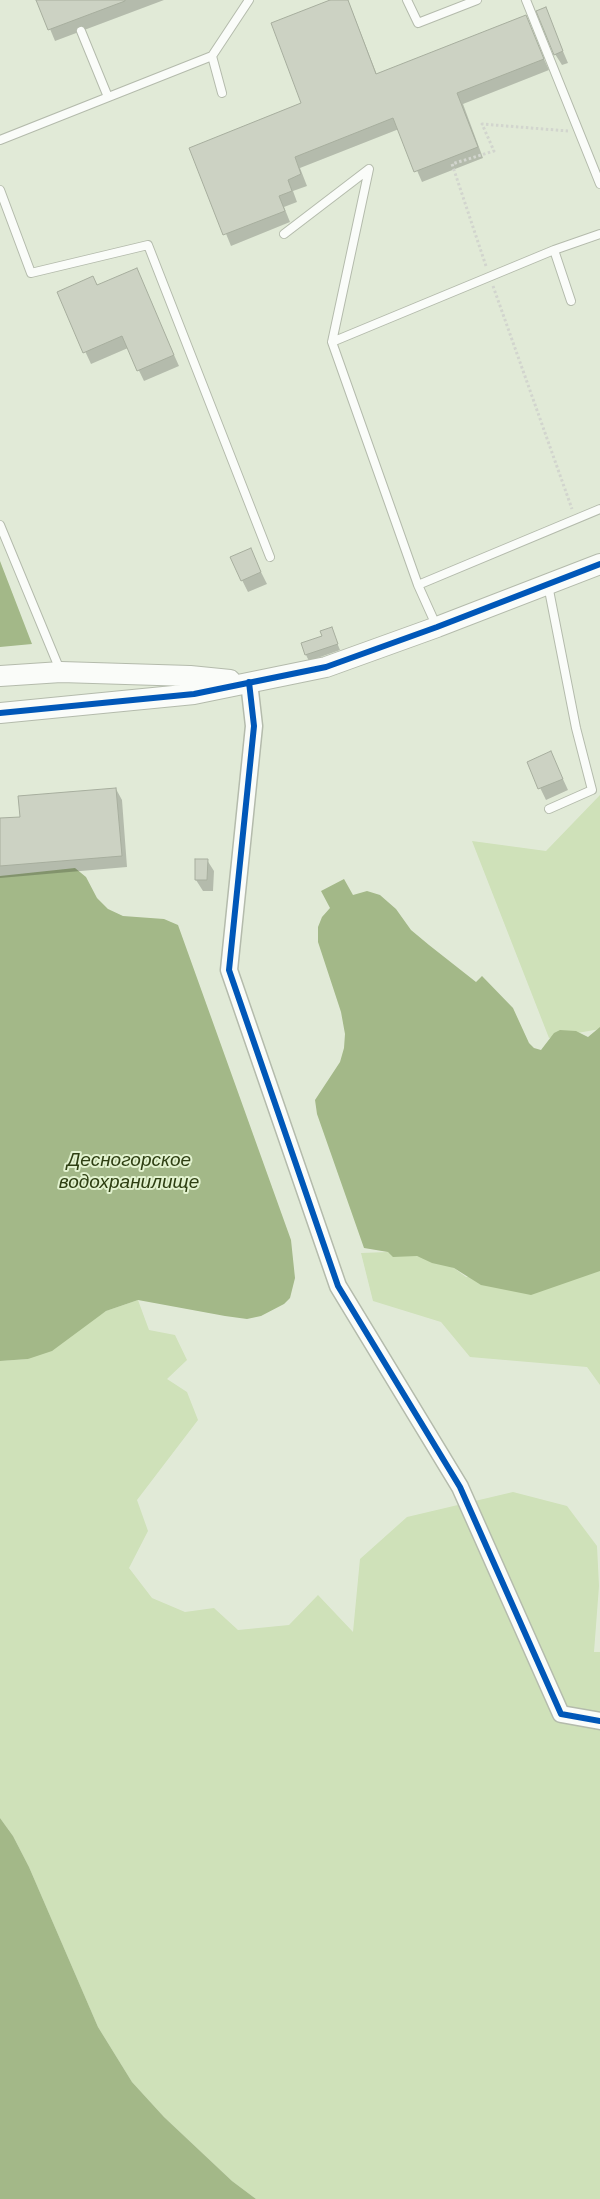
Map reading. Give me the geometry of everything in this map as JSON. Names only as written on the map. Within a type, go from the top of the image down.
[{"type":"street","points":[[0,712],[194,694],[326,667],[437,627],[600,564]]},
{"type":"street","points":[[0,676],[61,672],[190,676],[249,682]]},
{"type":"street","points":[[249,682],[254,726],[229,970],[338,1286],[460,1487],[561,1714],[600,1721]]},
{"type":"lane","points":[[0,140],[212,56],[249,0]]},
{"type":"lane","points":[[407,0],[418,23],[477,0]]},
{"type":"lane","points":[[526,0],[600,184]]},
{"type":"lane","points":[[81,32],[108,97]]},
{"type":"lane","points":[[212,56],[222,93]]},
{"type":"lane","points":[[284,234],[369,169],[332,342],[418,585],[437,627]]},
{"type":"lane","points":[[0,190],[31,273],[148,245],[270,557]]},
{"type":"lane","points":[[332,342],[554,250],[600,234]]},
{"type":"lane","points":[[554,250],[571,301]]},
{"type":"lane","points":[[418,585],[600,509]]},
{"type":"lane","points":[[0,525],[61,672]]},
{"type":"lane","points":[[548,585],[576,728],[592,790],[549,809]]},
{"type":"path","points":[[576,519],[452,164],[494,151],[482,124],[580,132]]},
{"type":"shaded area","points":[[600,795],[600,1029],[549,1038],[472,841],[546,851]]},
{"type":"shaded area","points":[[388,1252],[430,1258],[454,1268],[466,1277],[600,1260],[600,1385],[587,1367],[470,1357],[441,1322],[373,1301],[361,1253]]},
{"type":"shaded area","points":[[138,1300],[149,1330],[175,1335],[187,1360],[167,1379],[187,1392],[198,1420],[137,1500],[148,1531],[129,1568],[152,1598],[185,1612],[214,1608],[238,1630],[289,1625],[318,1595],[353,1632],[360,1559],[407,1517],[513,1492],[567,1506],[597,1546],[599,1586],[594,1652],[600,1652],[600,2199],[256,2199],[232,2181],[164,2117],[132,2082],[98,2027],[29,1867],[13,1836],[0,1818],[0,1361],[28,1359],[106,1311]]},
{"type":"water","points":[[0,561],[32,644],[0,647]]},
{"type":"water","name":"Десногорское водохранилище","points":[[75,868],[86,877],[97,898],[108,909],[123,916],[164,919],[178,925],[291,1240],[295,1278],[290,1298],[284,1304],[261,1316],[247,1319],[138,1300],[106,1311],[52,1351],[28,1359],[0,1361],[0,876]]},
{"type":"water","points":[[344,879],[353,895],[367,891],[380,895],[396,909],[411,930],[476,982],[482,976],[513,1008],[529,1043],[534,1048],[541,1050],[554,1033],[560,1030],[576,1031],[588,1037],[600,1027],[600,1271],[531,1295],[481,1285],[454,1268],[432,1263],[417,1256],[393,1257],[388,1252],[364,1248],[317,1114],[315,1100],[340,1062],[344,1048],[345,1034],[341,1012],[318,942],[318,927],[322,917],[330,908],[321,891]]},
{"type":"water","points":[[0,1818],[13,1836],[29,1867],[98,2027],[132,2082],[164,2117],[232,2181],[256,2199],[0,2199]]},
{"type":"building","points":[[36,0],[125,0],[125,1],[48,30]]},
{"type":"building","points":[[330,0],[348,0],[376,74],[526,15],[544,59],[457,93],[478,147],[414,172],[393,118],[295,157],[301,174],[288,180],[292,191],[279,196],[285,211],[223,235],[189,148],[301,103],[271,23]]},
{"type":"building","points":[[546,7],[563,51],[554,55],[536,11]]},
{"type":"building","points":[[137,268],[174,355],[137,371],[122,336],[83,353],[57,292],[93,276],[97,285]]},
{"type":"building","points":[[251,548],[261,572],[241,581],[230,557]]},
{"type":"building","points":[[332,627],[338,644],[305,655],[301,643],[322,636],[320,631]]},
{"type":"building","points":[[551,751],[563,779],[538,789],[527,762]]},
{"type":"building","points":[[116,788],[122,856],[0,866],[0,818],[20,817],[18,796]]},
{"type":"building","points":[[195,859],[208,859],[207,880],[195,880]]},
{"type":"cycle path","points":[[0,713],[194,694],[326,667],[437,627],[600,564]]},
{"type":"cycle path","points":[[249,682],[254,726],[229,970],[338,1286],[460,1487],[561,1714],[600,1721]]}]
